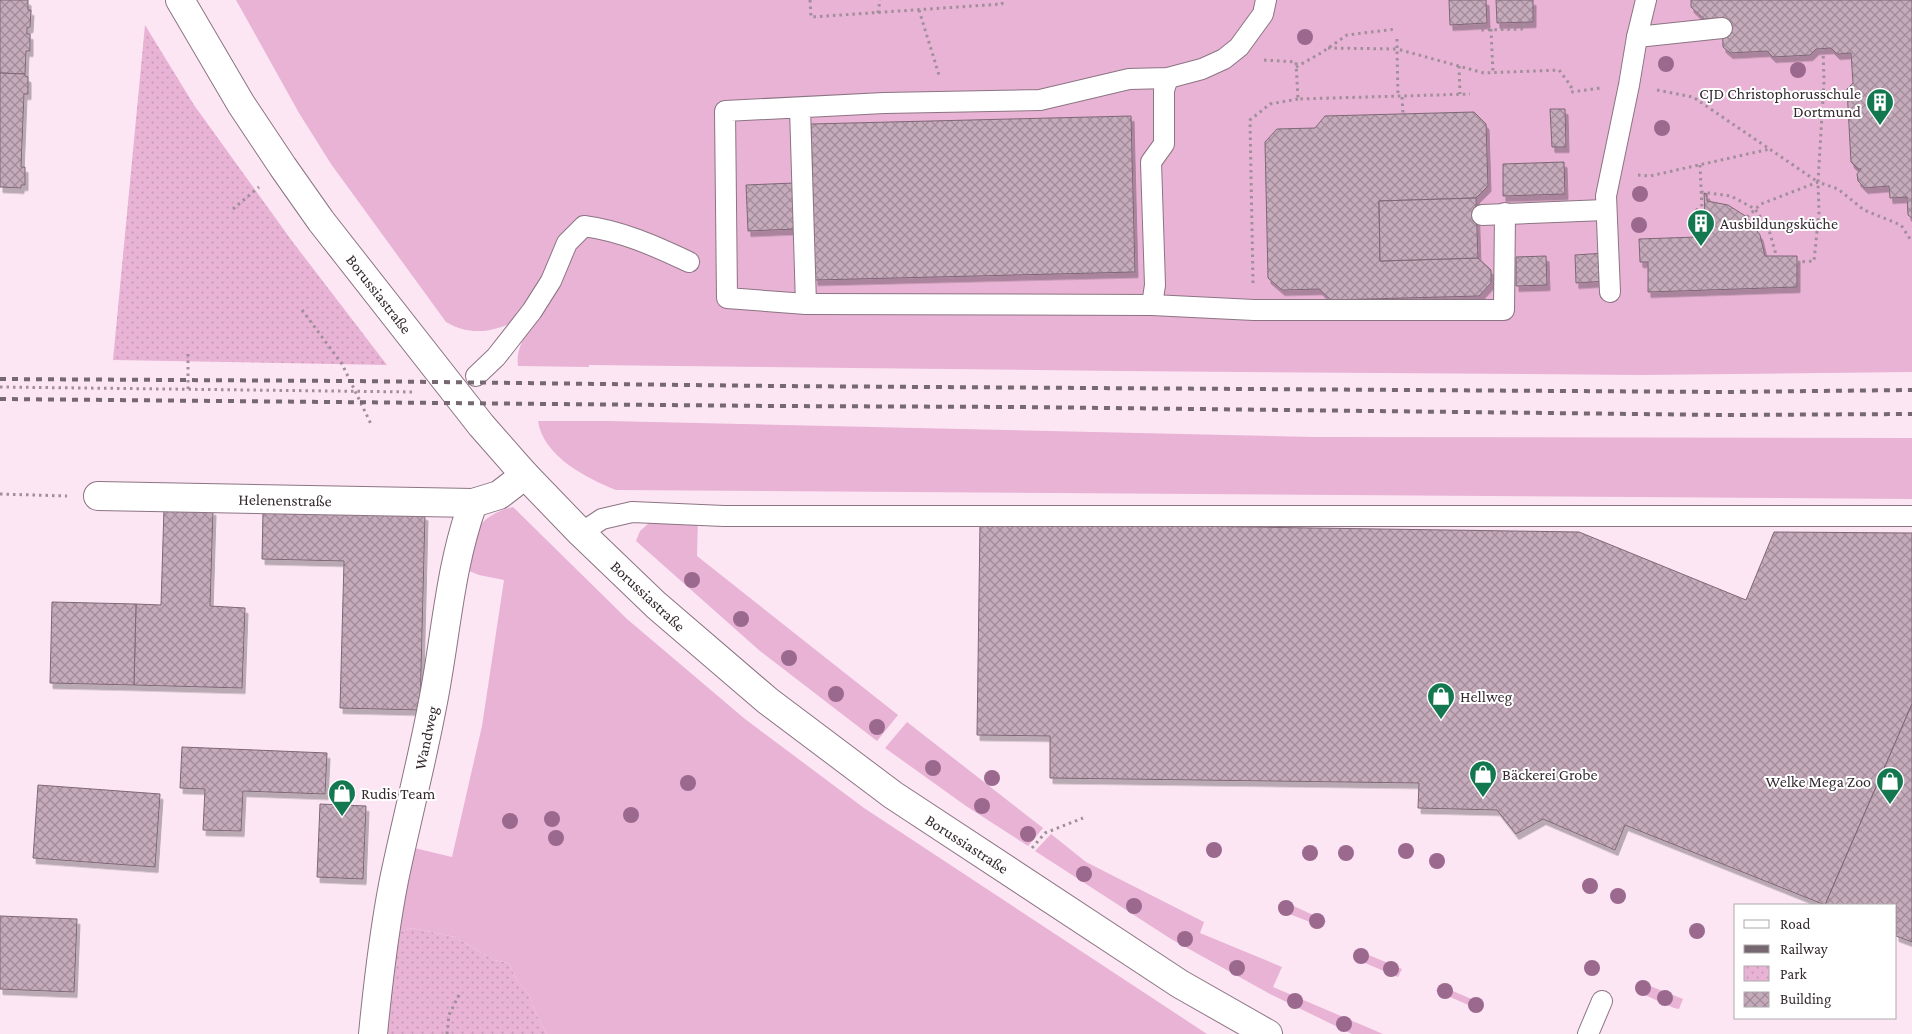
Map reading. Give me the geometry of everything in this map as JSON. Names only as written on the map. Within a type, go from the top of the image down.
[{"type":"main road","name":"Borussiastraße","points":[[180,0],[241,104],[322,221],[481,425],[525,475],[582,534],[656,605],[768,701],[893,795],[1180,984],[1268,1034]]},
{"type":"main road","points":[[473,503],[499,495],[525,475]]},
{"type":"main road","name":"Helenenstraße","points":[[98,496],[473,503]]},
{"type":"main road","name":"Wandweg","points":[[373,1034],[394,881],[433,706],[453,576],[463,531],[473,503]]},
{"type":"lane","points":[[1266,0],[1263,14],[1239,46],[1229,55],[1202,69],[1168,78],[1129,79],[1040,100],[884,103],[726,111],[727,298],[806,304],[1152,305],[1254,310],[1504,310],[1505,213]]},
{"type":"lane","points":[[1610,292],[1608,234],[1605,210],[1606,196],[1646,0]]},
{"type":"lane","points":[[1637,37],[1722,28]]},
{"type":"lane","points":[[1152,305],[1155,285],[1151,162],[1164,144],[1164,90],[1168,78]]},
{"type":"lane","points":[[800,108],[806,304]]},
{"type":"lane","points":[[1482,215],[1605,210]]},
{"type":"lane","points":[[476,376],[496,357],[532,311],[551,281],[567,243],[584,226],[606,228],[644,240],[689,262]]},
{"type":"lane","points":[[582,534],[602,519],[632,512],[724,516],[1912,516]]},
{"type":"lane","points":[[1588,1034],[1602,1001]]},
{"type":"path","points":[[810,0],[811,17],[1002,4],[1003,0]]},
{"type":"path","points":[[878,13],[880,0]]},
{"type":"path","points":[[919,10],[948,102]]},
{"type":"path","points":[[1480,24],[1481,30],[1524,29],[1523,22]]},
{"type":"path","points":[[1298,99],[1296,67],[1347,35],[1396,29]]},
{"type":"path","points":[[1491,29],[1493,73]]},
{"type":"path","points":[[1397,38],[1400,97],[1403,114]]},
{"type":"path","points":[[1328,48],[1397,49],[1484,73],[1559,70],[1571,86],[1571,92],[1629,85],[1693,97],[1818,182],[1838,189],[1864,210],[1901,225],[1912,242]]},
{"type":"path","points":[[1796,262],[1814,261],[1819,212],[1818,182],[1824,80],[1823,48]]},
{"type":"path","points":[[1459,66],[1460,94]]},
{"type":"path","points":[[1254,310],[1250,120],[1270,104],[1298,99],[1470,94]]},
{"type":"path","points":[[1650,176],[1770,149]]},
{"type":"path","points":[[1700,165],[1702,210]]},
{"type":"path","points":[[1747,217],[1760,204],[1818,182]]},
{"type":"path","points":[[233,209],[261,186]]},
{"type":"path","points":[[1701,192],[1731,196],[1755,209],[1769,230],[1777,258]]},
{"type":"path","points":[[302,310],[342,364],[371,424]]},
{"type":"path","points":[[188,352],[188,389]]},
{"type":"path","points":[[0,387],[418,392]]},
{"type":"path","points":[[0,494],[98,496]]},
{"type":"path","points":[[1034,846],[1045,833],[1083,818]]},
{"type":"path","points":[[447,1034],[449,1015],[458,995]]},
{"type":"green space","points":[[236,0],[1912,0],[1912,372],[1642,375],[589,365],[589,367],[518,366],[521,344],[539,310],[505,326],[482,331],[458,328],[446,322],[331,164],[299,113]]},
{"type":"green space","points":[[145,25],[194,105],[292,241],[387,365],[113,360]]},
{"type":"green space","points":[[538,421],[1315,437],[1912,438],[1912,499],[616,490],[579,472],[557,455],[548,445]]},
{"type":"green space","points":[[513,507],[627,619],[745,719],[864,808],[1207,1034],[547,1034],[536,1014],[528,993],[516,979],[509,963],[494,960],[455,937],[413,928],[394,933],[410,847],[452,857],[482,726],[504,580],[469,571],[469,547],[475,532],[485,520],[498,512]]},
{"type":"green space","points":[[698,518],[697,556],[898,715],[877,741],[760,651],[636,541],[640,531],[650,522]]},
{"type":"green space","points":[[907,722],[1043,828],[1028,846],[966,806],[885,748]]},
{"type":"green space","points":[[1051,834],[1086,862],[1204,922],[1200,933],[1282,967],[1273,987],[1383,1034],[1352,1034],[1270,994],[1171,939],[1035,851]]},
{"type":"green space","points":[[1283,901],[1326,921],[1323,927],[1279,910],[1278,905]]},
{"type":"green space","points":[[413,928],[455,937],[494,960],[509,963],[516,979],[528,993],[536,1014],[547,1034],[383,1034],[394,933]]},
{"type":"green space","points":[[1357,950],[1402,969],[1398,977],[1353,958]]},
{"type":"green space","points":[[1640,982],[1683,999],[1679,1009],[1638,992],[1636,986]]},
{"type":"green space","points":[[1439,985],[1483,1004],[1480,1010],[1436,991]]},
{"type":"building","points":[[0,0],[28,0],[28,10],[31,10],[30,27],[27,28],[27,34],[30,34],[30,51],[26,51],[25,74],[0,73]]},
{"type":"building","points":[[1449,0],[1486,0],[1487,23],[1450,25]]},
{"type":"building","points":[[1496,0],[1533,0],[1533,22],[1497,23]]},
{"type":"building","name":"CJD Christophorusschule Dortmund","points":[[1691,0],[1912,0],[1912,218],[1908,215],[1907,197],[1890,198],[1889,186],[1865,188],[1858,181],[1857,174],[1861,169],[1858,169],[1851,162],[1847,89],[1853,83],[1851,53],[1837,54],[1831,48],[1816,49],[1810,55],[1773,57],[1767,51],[1730,53],[1723,47],[1722,18],[1704,19],[1691,7]]},
{"type":"building","points":[[0,73],[25,74],[28,77],[28,94],[24,94],[21,167],[25,167],[25,185],[21,185],[21,188],[0,187]]},
{"type":"building","points":[[1550,109],[1565,109],[1566,147],[1552,147]]},
{"type":"building","points":[[1474,112],[1486,124],[1488,186],[1476,198],[1379,201],[1380,261],[1478,258],[1491,270],[1491,283],[1479,296],[1331,300],[1319,289],[1282,290],[1268,278],[1265,142],[1277,129],[1315,128],[1325,116]]},
{"type":"building","points":[[1131,116],[1135,272],[815,280],[811,124]]},
{"type":"building","points":[[1564,162],[1565,194],[1503,196],[1503,164]]},
{"type":"building","points":[[794,183],[795,229],[748,231],[746,185]]},
{"type":"building","name":"Ausbildungsküche","points":[[1704,193],[1707,194],[1707,201],[1728,205],[1747,217],[1760,235],[1765,256],[1797,256],[1797,287],[1648,292],[1648,262],[1640,262],[1639,239],[1697,237],[1696,209],[1698,209],[1698,215],[1705,215]]},
{"type":"building","points":[[1476,198],[1478,258],[1380,261],[1379,201]]},
{"type":"building","points":[[1605,253],[1607,281],[1576,283],[1575,255]]},
{"type":"building","points":[[1546,256],[1547,285],[1516,286],[1516,257]]},
{"type":"building","points":[[164,508],[213,510],[210,606],[245,608],[242,688],[134,685],[136,604],[161,605]]},
{"type":"building","points":[[263,511],[425,515],[420,710],[340,708],[344,561],[262,559]]},
{"type":"building","name":"Hellweg","points":[[980,523],[1579,532],[1746,600],[1774,532],[1912,533],[1912,704],[1825,904],[1625,825],[1615,850],[1543,819],[1516,834],[1497,810],[1418,808],[1419,783],[1050,778],[1050,736],[977,735]]},
{"type":"building","points":[[52,602],[136,604],[134,685],[50,683]]},
{"type":"building","name":"Welke Mega Zoo","points":[[1912,704],[1912,942],[1897,936],[1897,904],[1825,904]]},
{"type":"building","points":[[182,747],[327,753],[325,794],[243,791],[241,831],[203,830],[205,789],[180,788]]},
{"type":"building","points":[[38,785],[160,794],[155,867],[33,858]]},
{"type":"building","points":[[320,804],[366,806],[363,879],[317,877]]},
{"type":"building","points":[[0,916],[77,919],[74,992],[0,989]]},
{"type":"railway","points":[[0,379],[1723,392],[1912,390]]},
{"type":"railway","points":[[0,399],[1724,415],[1912,414]]},
{"type":"place","name":"CJD Christophorusschule Dortmund","points":[[1880,126]]},
{"type":"place","name":"Ausbildungsküche","points":[[1701,247]]},
{"type":"place","name":"Hellweg","points":[[1441,720]]},
{"type":"place","name":"Bäckerei Grobe","points":[[1483,798]]},
{"type":"place","name":"Welke Mega Zoo","points":[[1890,805]]},
{"type":"place","name":"Rudis Team","points":[[342,817]]}]
